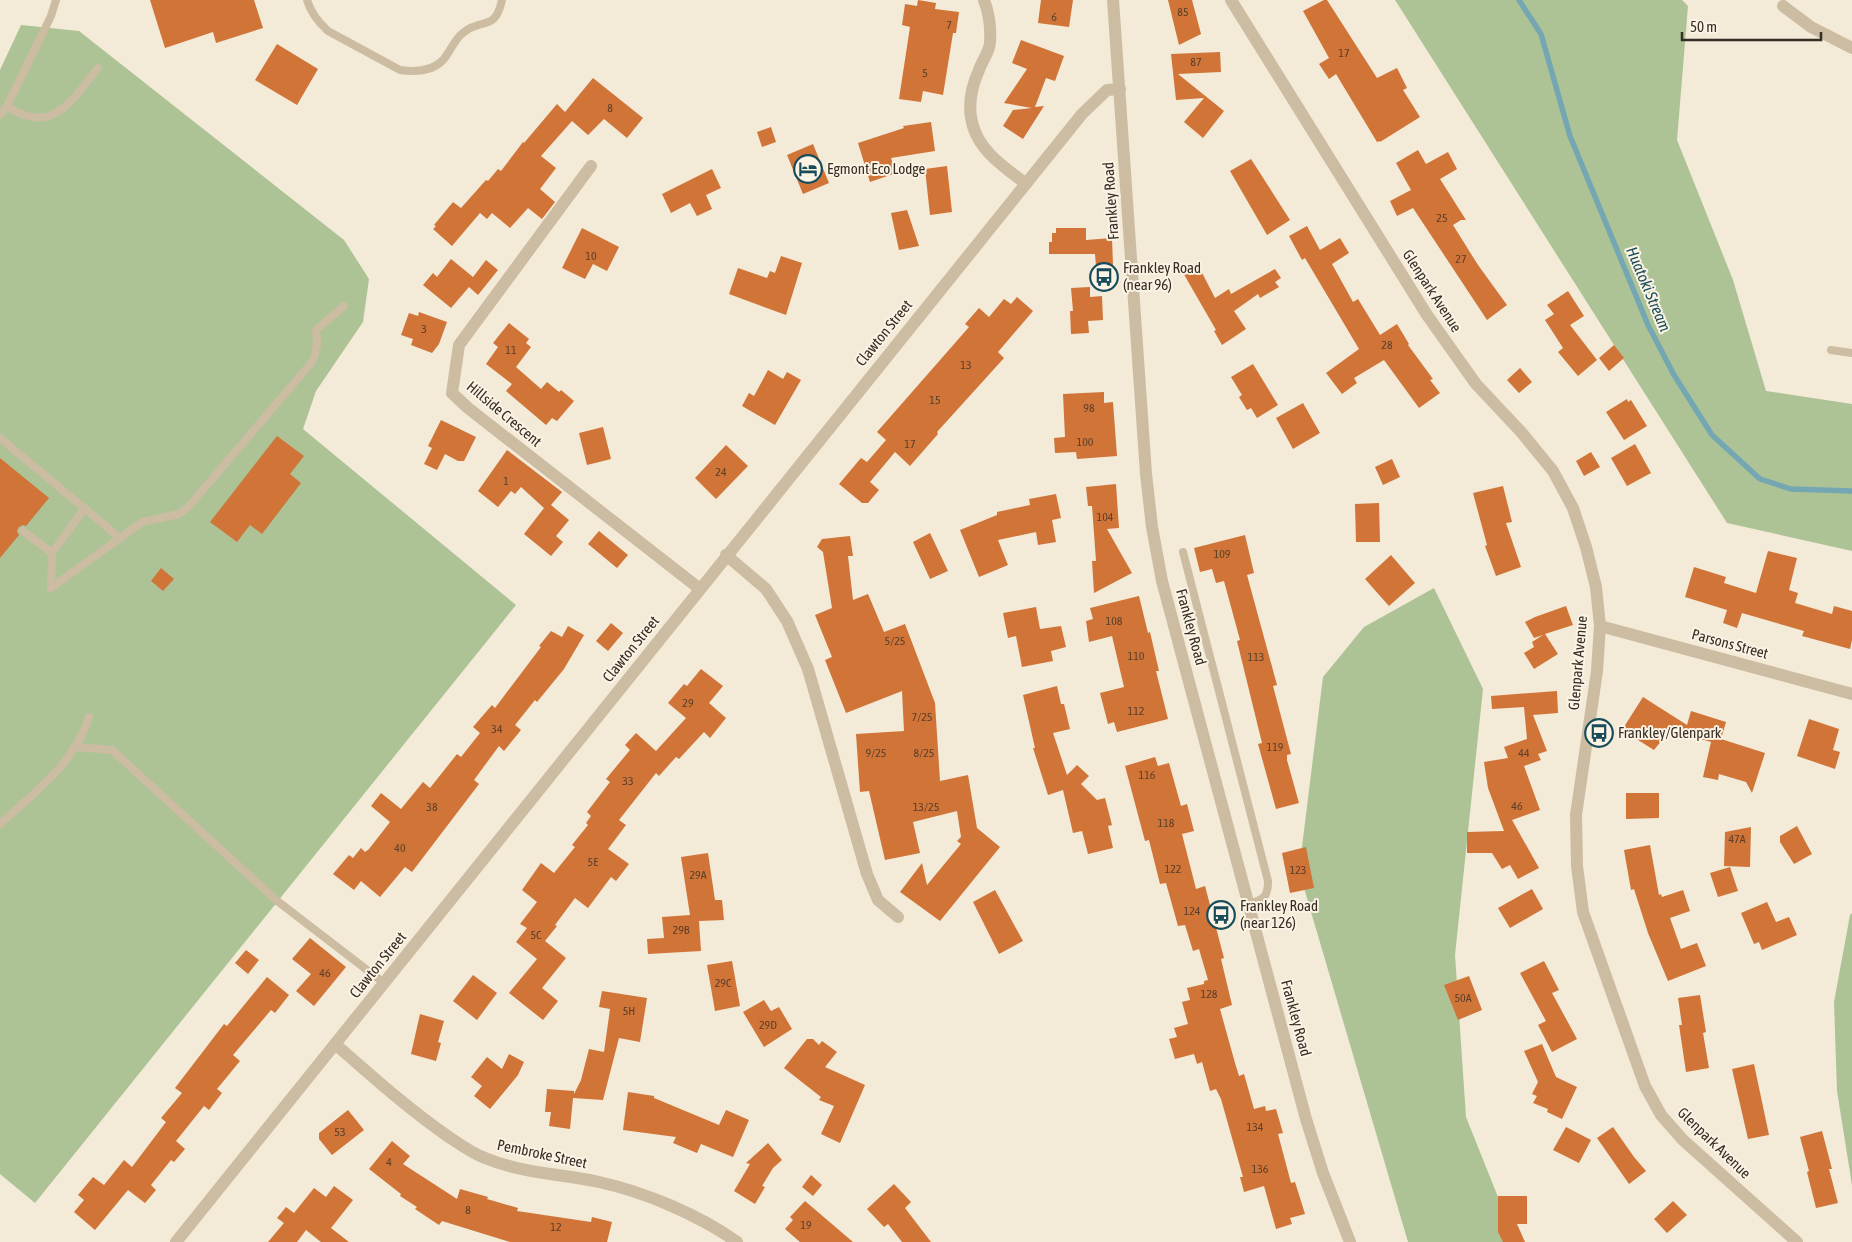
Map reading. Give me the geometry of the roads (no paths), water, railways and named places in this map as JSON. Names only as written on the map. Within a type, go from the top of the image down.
[{"type":"street","points":[[984,0],[989,15],[990,43],[975,78],[970,102],[971,122],[977,138],[989,154],[1026,184]]},
{"type":"street","name":"Frankley Road","points":[[1114,0],[1146,474],[1152,527],[1162,581],[1306,1119],[1323,1173],[1350,1242]]},
{"type":"street","name":"Glenpark Avenue","points":[[1231,0],[1452,353],[1476,384],[1522,432],[1553,471],[1573,508],[1586,547],[1596,587],[1600,626],[1596,671],[1576,816],[1577,866],[1583,912],[1645,1086],[1661,1115],[1683,1140],[1797,1242]]},
{"type":"street","points":[[1782,6],[1810,27],[1852,48]]},
{"type":"street","name":"Clawton Street","points":[[176,1242],[1082,114],[1107,90],[1120,89]]},
{"type":"street","name":"Hillside Crescent","points":[[591,166],[459,345],[452,393],[468,408],[700,589]]},
{"type":"street","points":[[726,556],[766,589],[787,621],[808,668],[867,874],[878,900],[898,917]]},
{"type":"street","name":"Parsons Street","points":[[1600,626],[1852,694]]},
{"type":"street","name":"Pembroke Street","points":[[334,1044],[428,1122],[482,1157],[504,1165],[600,1182],[635,1192],[695,1218],[737,1242]]},
{"type":"lane","points":[[0,115],[7,106],[56,0]]},
{"type":"lane","points":[[307,0],[314,16],[328,31],[400,70],[412,72],[423,71],[435,66],[443,60],[465,30],[495,19],[500,12],[502,0]]},
{"type":"lane","points":[[7,106],[26,117],[50,116],[61,111],[98,68]]},
{"type":"lane","points":[[85,508],[52,553],[51,588],[142,522],[179,514],[196,499],[312,362],[317,350],[316,330],[344,306]]},
{"type":"lane","points":[[1831,350],[1852,353]]},
{"type":"lane","points":[[0,438],[120,538]]},
{"type":"lane","points":[[23,531],[52,553]]},
{"type":"lane","points":[[1183,552],[1268,881],[1268,892],[1262,900],[1248,904]]},
{"type":"lane","points":[[0,824],[58,772],[84,734],[89,717]]},
{"type":"lane","points":[[74,747],[112,750],[276,900],[384,983]]},
{"type":"waterway","name":"Huatoki Stream","points":[[1519,0],[1541,34],[1570,136],[1648,325],[1674,375],[1712,435],[1760,479],[1791,489],[1852,491]]},
{"type":"place","name":"Egmont Eco Lodge","points":[[808,169]]},
{"type":"place","name":"Frankley Road (near 96)","points":[[1104,277]]},
{"type":"place","name":"Frankley/Glenpark","points":[[1599,733]]},
{"type":"place","name":"Frankley Road (near 126)","points":[[1221,915]]}]
